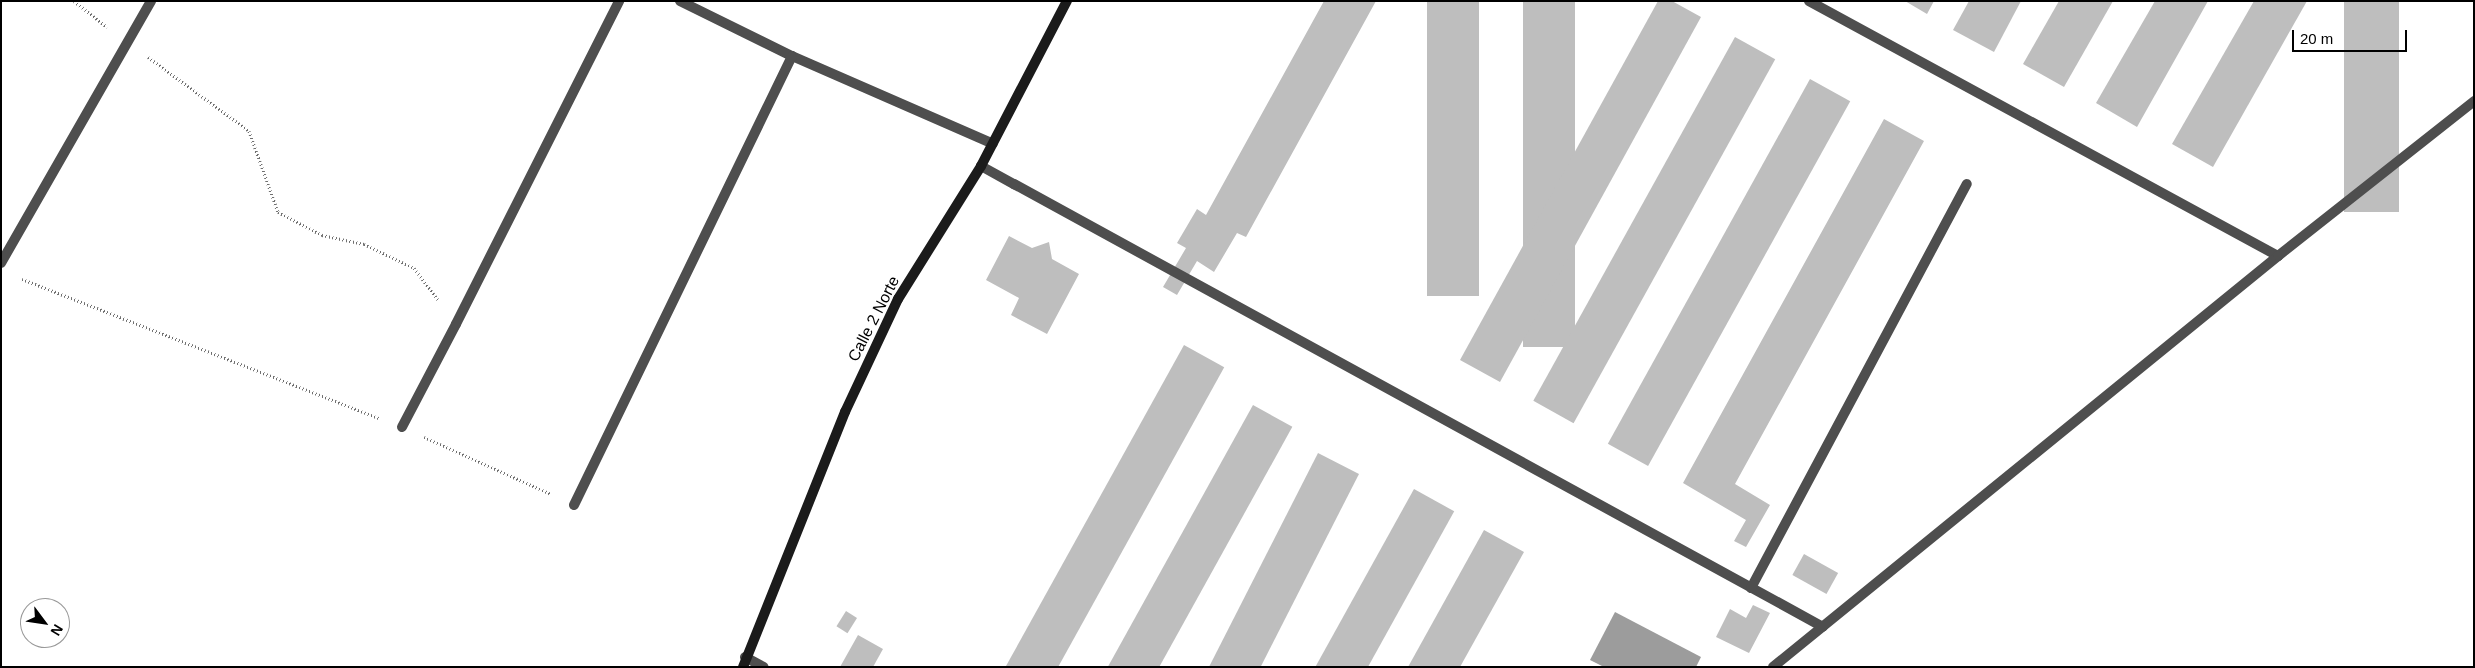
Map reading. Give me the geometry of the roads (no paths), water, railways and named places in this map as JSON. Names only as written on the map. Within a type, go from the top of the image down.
[{"type":"street","points":[[1,263],[151,1]]},
{"type":"street","points":[[402,427],[456,324],[618,1]]},
{"type":"street","points":[[680,1],[792,56],[993,144]]},
{"type":"street","name":"Calle 2 Norte","points":[[744,662],[844,412],[898,299],[981,166],[1067,1]]},
{"type":"street","points":[[1809,1],[2278,256]]},
{"type":"street","points":[[574,505],[792,56]]},
{"type":"street","points":[[1773,667],[2278,256],[2474,101]]},
{"type":"street","points":[[981,166],[1823,627]]},
{"type":"street","points":[[1751,588],[1967,184]]},
{"type":"street","points":[[744,662],[764,667]]}]
